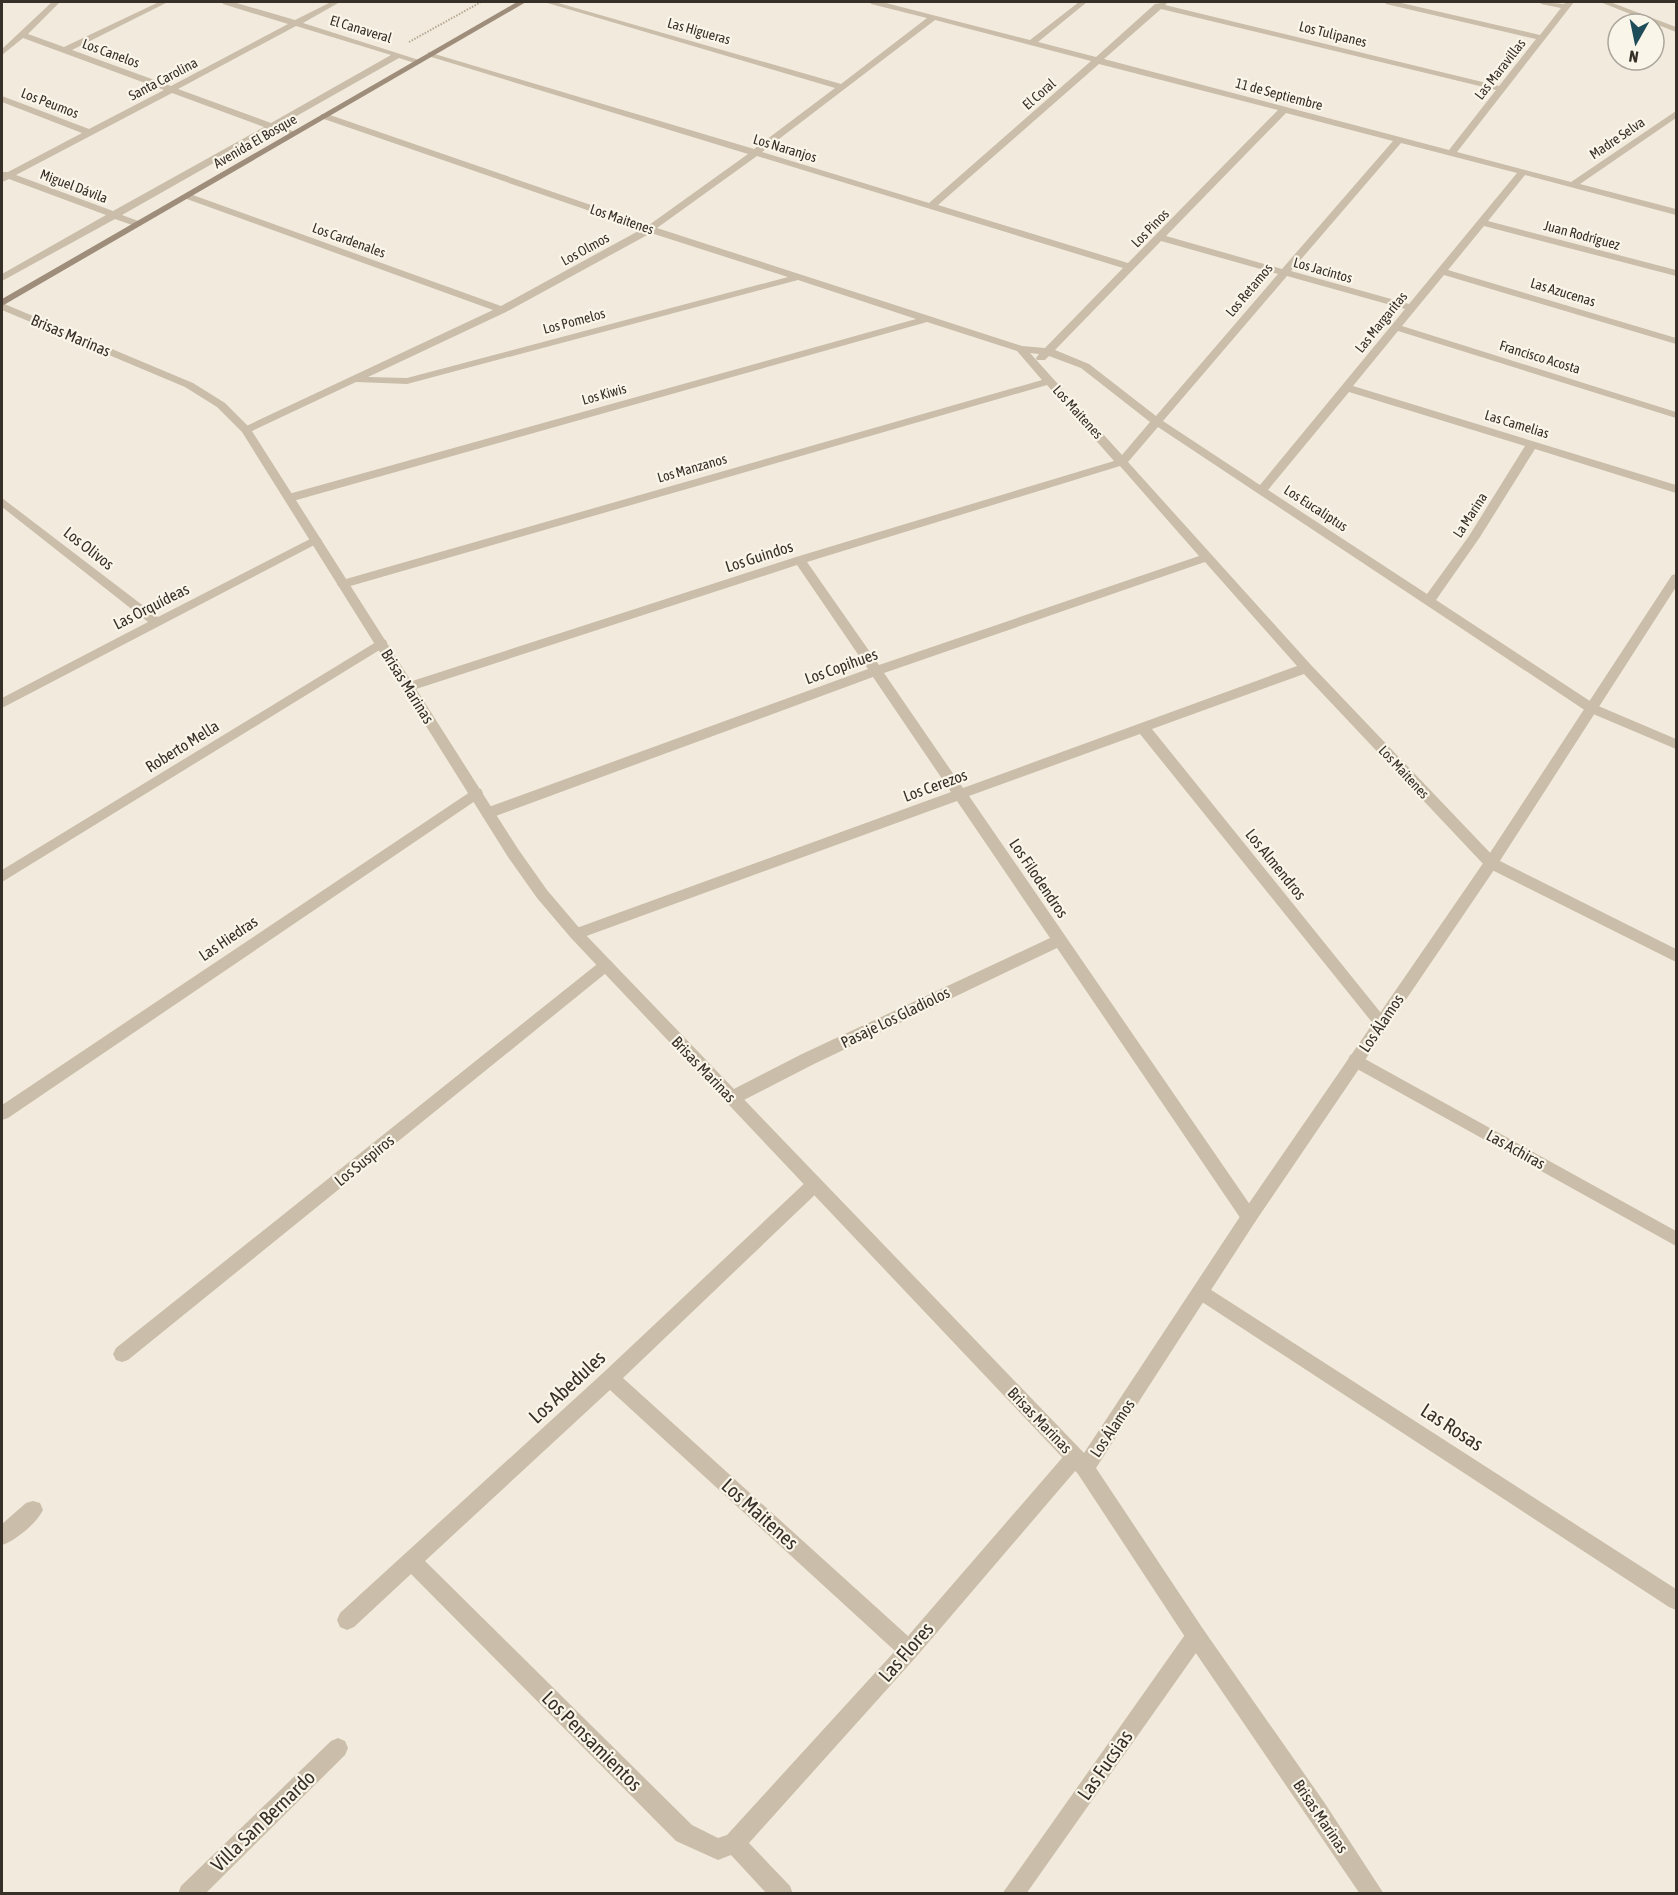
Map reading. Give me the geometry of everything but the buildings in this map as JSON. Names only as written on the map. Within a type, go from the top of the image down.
[{"type":"main road","name":"Avenida El Bosque","points":[[2,305],[521,2]]},
{"type":"street","points":[[2,53],[56,2]]},
{"type":"street","points":[[65,50],[164,2]]},
{"type":"street","name":"El Canaveral","points":[[226,2],[418,61]]},
{"type":"street","name":"Santa Carolina","points":[[4,175],[172,90],[336,2]]},
{"type":"street","name":"Las Higueras","points":[[548,2],[842,87]]},
{"type":"street","name":"11 de Septiembre","points":[[874,2],[1677,212]]},
{"type":"street","points":[[905,10],[917,2]]},
{"type":"street","points":[[1032,43],[1083,2]]},
{"type":"street","points":[[1389,2],[1541,38]]},
{"type":"street","points":[[1544,2],[1568,4]]},
{"type":"street","points":[[1604,2],[1677,30]]},
{"type":"street","name":"El Coral","points":[[931,207],[1161,4]]},
{"type":"street","name":"Los Tulipanes","points":[[1161,4],[1501,89]]},
{"type":"street","name":"Las Maravillas","points":[[1451,153],[1568,4]]},
{"type":"street","name":"Los Olmos","points":[[246,430],[502,310],[650,229],[755,153],[934,17]]},
{"type":"street","name":"Los Canelos","points":[[21,34],[292,134]]},
{"type":"street","name":"Los Naranjos","points":[[431,54],[1130,267]]},
{"type":"street","name":"Avenida El Bosque","points":[[2,278],[398,55]]},
{"type":"street","name":"Los Peumos","points":[[2,99],[89,132]]},
{"type":"street","name":"Los Pinos","points":[[1035,365],[1284,109]]},
{"type":"street","name":"Madre Selva","points":[[1572,184],[1677,114]]},
{"type":"street","name":"Los Maitenes","points":[[324,116],[650,229],[1021,349],[1306,668],[1491,863],[1677,956]]},
{"type":"street","name":"Los Retamos","points":[[1122,462],[1399,139]]},
{"type":"street","name":"Las Margaritas","points":[[1262,490],[1523,172]]},
{"type":"street","name":"Miguel Dávila","points":[[4,175],[138,224]]},
{"type":"street","name":"Los Cardenales","points":[[187,196],[502,310]]},
{"type":"street","name":"Juan Rodríguez","points":[[1481,222],[1677,273]]},
{"type":"street","name":"Los Jacintos","points":[[1160,237],[1411,308]]},
{"type":"street","name":"Las Azucenas","points":[[1442,271],[1677,341]]},
{"type":"street","name":"Los Pomelos","points":[[355,380],[407,381],[799,277]]},
{"type":"street","name":"Brisas Marinas","points":[[2,305],[189,385],[221,405],[246,430],[513,853],[542,894],[576,934],[1080,1462],[1196,1636],[1373,1893]]},
{"type":"street","name":"Los Kiwis","points":[[289,498],[926,319]]},
{"type":"street","name":"Francisco Acosta","points":[[1395,327],[1677,415]]},
{"type":"street","name":"Los Eucaliptus","points":[[1021,349],[1047,351],[1085,366],[1156,422],[1591,708],[1677,744]]},
{"type":"street","name":"Los Manzanos","points":[[343,584],[1050,381]]},
{"type":"street","name":"Las Camelias","points":[[1348,388],[1677,489]]},
{"type":"street","name":"La Marina","points":[[1429,601],[1474,537],[1532,444]]},
{"type":"street","name":"Los Guindos","points":[[408,687],[800,560],[1122,462]]},
{"type":"street","name":"Los Olivos","points":[[2,502],[156,622]]},
{"type":"street","name":"Las Orquídeas","points":[[2,703],[316,541]]},
{"type":"street","name":"Los Copihues","points":[[488,813],[876,670],[1207,557]]},
{"type":"street","name":"Los Filodendros","points":[[800,560],[1249,1217]]},
{"type":"street","name":"Los Álamos","points":[[1080,1462],[1202,1292],[1249,1217],[1380,1022],[1491,863],[1677,578]]},
{"type":"street","name":"Roberto Mella","points":[[2,877],[381,643]]},
{"type":"street","name":"Los Cerezos","points":[[576,934],[1306,668]]},
{"type":"street","name":"Los Almendros","points":[[1143,728],[1380,1022]]},
{"type":"street","name":"Las Hiedras","points":[[2,1113],[476,793]]},
{"type":"street","name":"Pasaje Los Gladiolos","points":[[732,1098],[819,1054],[1060,940]]},
{"type":"street","name":"Los Suspiros","points":[[122,1354],[606,965]]},
{"type":"street","name":"Las Achiras","points":[[1356,1060],[1677,1239]]},
{"type":"street","name":"Los Abedules","points":[[347,1620],[610,1378],[814,1185]]},
{"type":"street","name":"Las Rosas","points":[[1202,1292],[1677,1600]]},
{"type":"street","name":"Los Maitenes","points":[[610,1378],[909,1650]]},
{"type":"street","name":"Las Flores","points":[[734,1843],[1080,1462]]},
{"type":"street","points":[[2,1536],[33,1510]]},
{"type":"street","name":"Los Pensamientos","points":[[411,1561],[684,1833],[718,1849],[734,1843]]},
{"type":"street","name":"Las Fucsias","points":[[1013,1893],[1196,1636]]},
{"type":"street","name":"Villa San Bernardo","points":[[189,1893],[338,1748]]},
{"type":"street","points":[[734,1843],[782,1893]]}]
